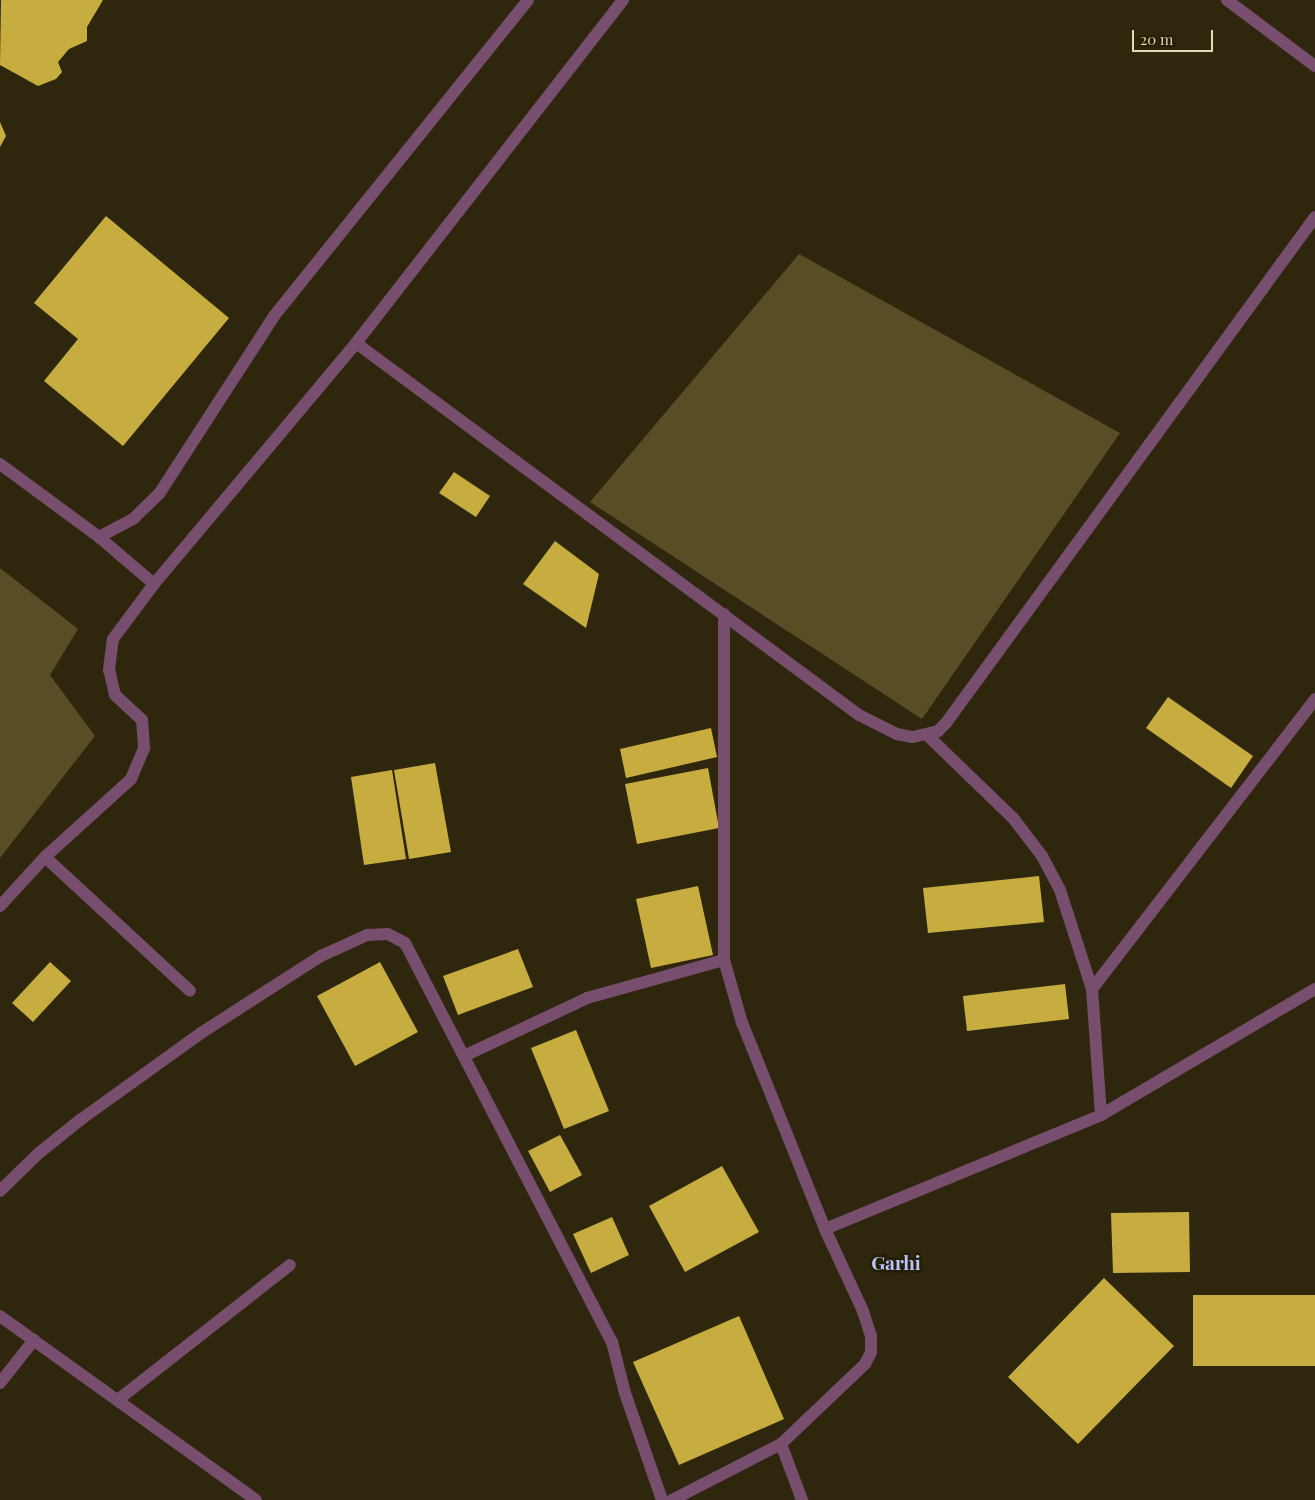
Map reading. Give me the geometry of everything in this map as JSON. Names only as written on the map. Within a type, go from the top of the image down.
[{"type":"street","points":[[99,537],[134,518],[159,494],[274,316],[528,0]]},
{"type":"street","points":[[0,906],[45,858],[131,779],[144,748],[142,720],[115,695],[108,670],[113,639],[154,584],[356,343],[623,0]]},
{"type":"street","points":[[1226,0],[1315,66]]},
{"type":"street","points":[[356,343],[859,715],[897,734],[927,735],[938,731],[946,723],[1315,217]]},
{"type":"street","points":[[0,464],[99,537],[154,584]]},
{"type":"street","points":[[672,1500],[781,1444],[866,1364],[872,1352],[871,1336],[863,1311],[825,1229],[742,1023],[724,960],[724,614]]},
{"type":"street","points":[[1092,989],[1315,699]]},
{"type":"street","points":[[927,735],[1013,818],[1042,856],[1060,890],[1092,989],[1101,1115]]},
{"type":"street","points":[[45,858],[190,991]]},
{"type":"street","points":[[0,1191],[39,1153],[80,1120],[201,1032],[321,956],[367,935],[388,934],[405,943],[612,1342],[625,1394],[662,1500]]},
{"type":"street","points":[[464,1056],[587,998],[724,960]]},
{"type":"street","points":[[825,1229],[1101,1115],[1315,989]]},
{"type":"street","points":[[119,1399],[290,1265]]},
{"type":"street","points":[[0,1316],[119,1399],[256,1500]]},
{"type":"street","points":[[0,1383],[34,1340]]},
{"type":"street","points":[[781,1444],[802,1500]]},
{"type":"shaded area","points":[[799,254],[1120,433],[922,719],[590,502]]},
{"type":"shaded area","points":[[0,568],[78,629],[50,675],[95,736],[0,858]]},
{"type":"building","points":[[1,0],[103,0],[87,27],[87,41],[69,49],[58,62],[62,72],[56,79],[38,86],[0,65]]},
{"type":"building","points":[[0,122],[6,136],[0,147]]},
{"type":"building","points":[[106,216],[229,318],[123,446],[44,381],[78,339],[34,303]]},
{"type":"building","points":[[454,472],[490,496],[476,517],[439,493]]},
{"type":"building","points":[[555,541],[599,574],[586,628],[523,584]]},
{"type":"building","points":[[1168,697],[1253,756],[1231,788],[1146,728]]},
{"type":"building","points":[[711,728],[717,757],[626,778],[620,749]]},
{"type":"building","points":[[435,763],[451,852],[409,859],[394,770]]},
{"type":"building","points":[[708,768],[719,828],[637,844],[625,784]]},
{"type":"building","points":[[392,770],[406,859],[364,865],[351,777]]},
{"type":"building","points":[[1039,876],[1044,922],[928,933],[923,888]]},
{"type":"building","points":[[698,886],[713,955],[651,968],[636,899]]},
{"type":"building","points":[[518,949],[533,987],[458,1015],[443,976]]},
{"type":"building","points":[[50,962],[71,981],[33,1022],[12,1003]]},
{"type":"building","points":[[380,962],[418,1032],[355,1066],[317,996]]},
{"type":"building","points":[[1065,984],[1069,1019],[967,1031],[963,996]]},
{"type":"building","points":[[576,1030],[609,1111],[564,1129],[531,1048]]},
{"type":"building","points":[[560,1135],[582,1175],[550,1192],[528,1151]]},
{"type":"building","points":[[722,1166],[759,1232],[685,1272],[649,1206]]},
{"type":"building","points":[[1189,1212],[1190,1272],[1113,1273],[1111,1213]]},
{"type":"building","points":[[612,1217],[629,1255],[591,1273],[573,1234]]},
{"type":"building","points":[[1104,1278],[1174,1346],[1078,1444],[1008,1377]]},
{"type":"building","points":[[1193,1295],[1315,1295],[1315,1366],[1193,1366]]},
{"type":"building","points":[[739,1316],[784,1419],[679,1465],[633,1362]]},
{"type":"district","name":"Garhi","points":[[896,1263]]}]
